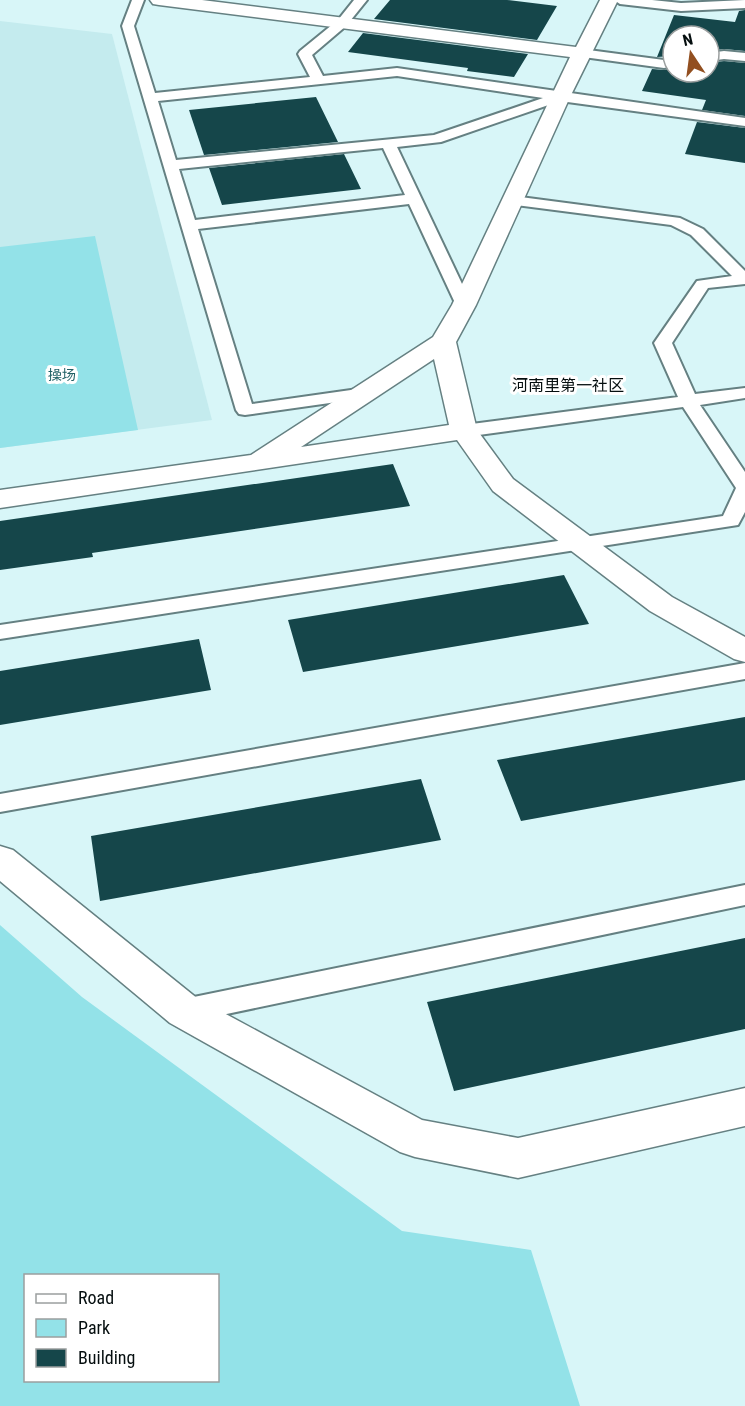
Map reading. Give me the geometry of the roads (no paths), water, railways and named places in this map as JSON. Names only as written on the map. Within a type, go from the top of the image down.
[{"type":"street","points":[[159,0],[581,53]]},
{"type":"street","points":[[259,462],[443,342],[464,305],[560,97],[609,0]]},
{"type":"street","points":[[443,342],[464,431],[503,484],[661,604],[745,651]]},
{"type":"street","points":[[0,499],[464,431]]},
{"type":"street","points":[[0,860],[184,1011],[415,1138],[518,1158],[745,1107]]},
{"type":"lane","points":[[138,0],[128,26],[245,410],[364,393]]},
{"type":"lane","points":[[318,80],[305,54],[342,23],[361,0]]},
{"type":"lane","points":[[620,0],[681,7],[745,4]]},
{"type":"lane","points":[[581,53],[661,64]]},
{"type":"lane","points":[[721,55],[745,57]]},
{"type":"lane","points":[[150,98],[397,72],[745,122]]},
{"type":"lane","points":[[171,165],[436,139],[560,97]]},
{"type":"lane","points":[[388,143],[464,305]]},
{"type":"lane","points":[[189,225],[414,199]]},
{"type":"lane","points":[[513,201],[675,221],[697,232],[745,279]]},
{"type":"lane","points":[[0,632],[731,521],[745,488],[688,400],[663,343],[703,284],[745,279]]},
{"type":"lane","points":[[464,431],[745,393]]},
{"type":"lane","points":[[0,803],[745,671]]},
{"type":"lane","points":[[184,1011],[745,895]]},
{"type":"district","name":"河南里第一社区","points":[[568,385]]},
{"type":"park label","name":"操场","points":[[62,375]]}]
